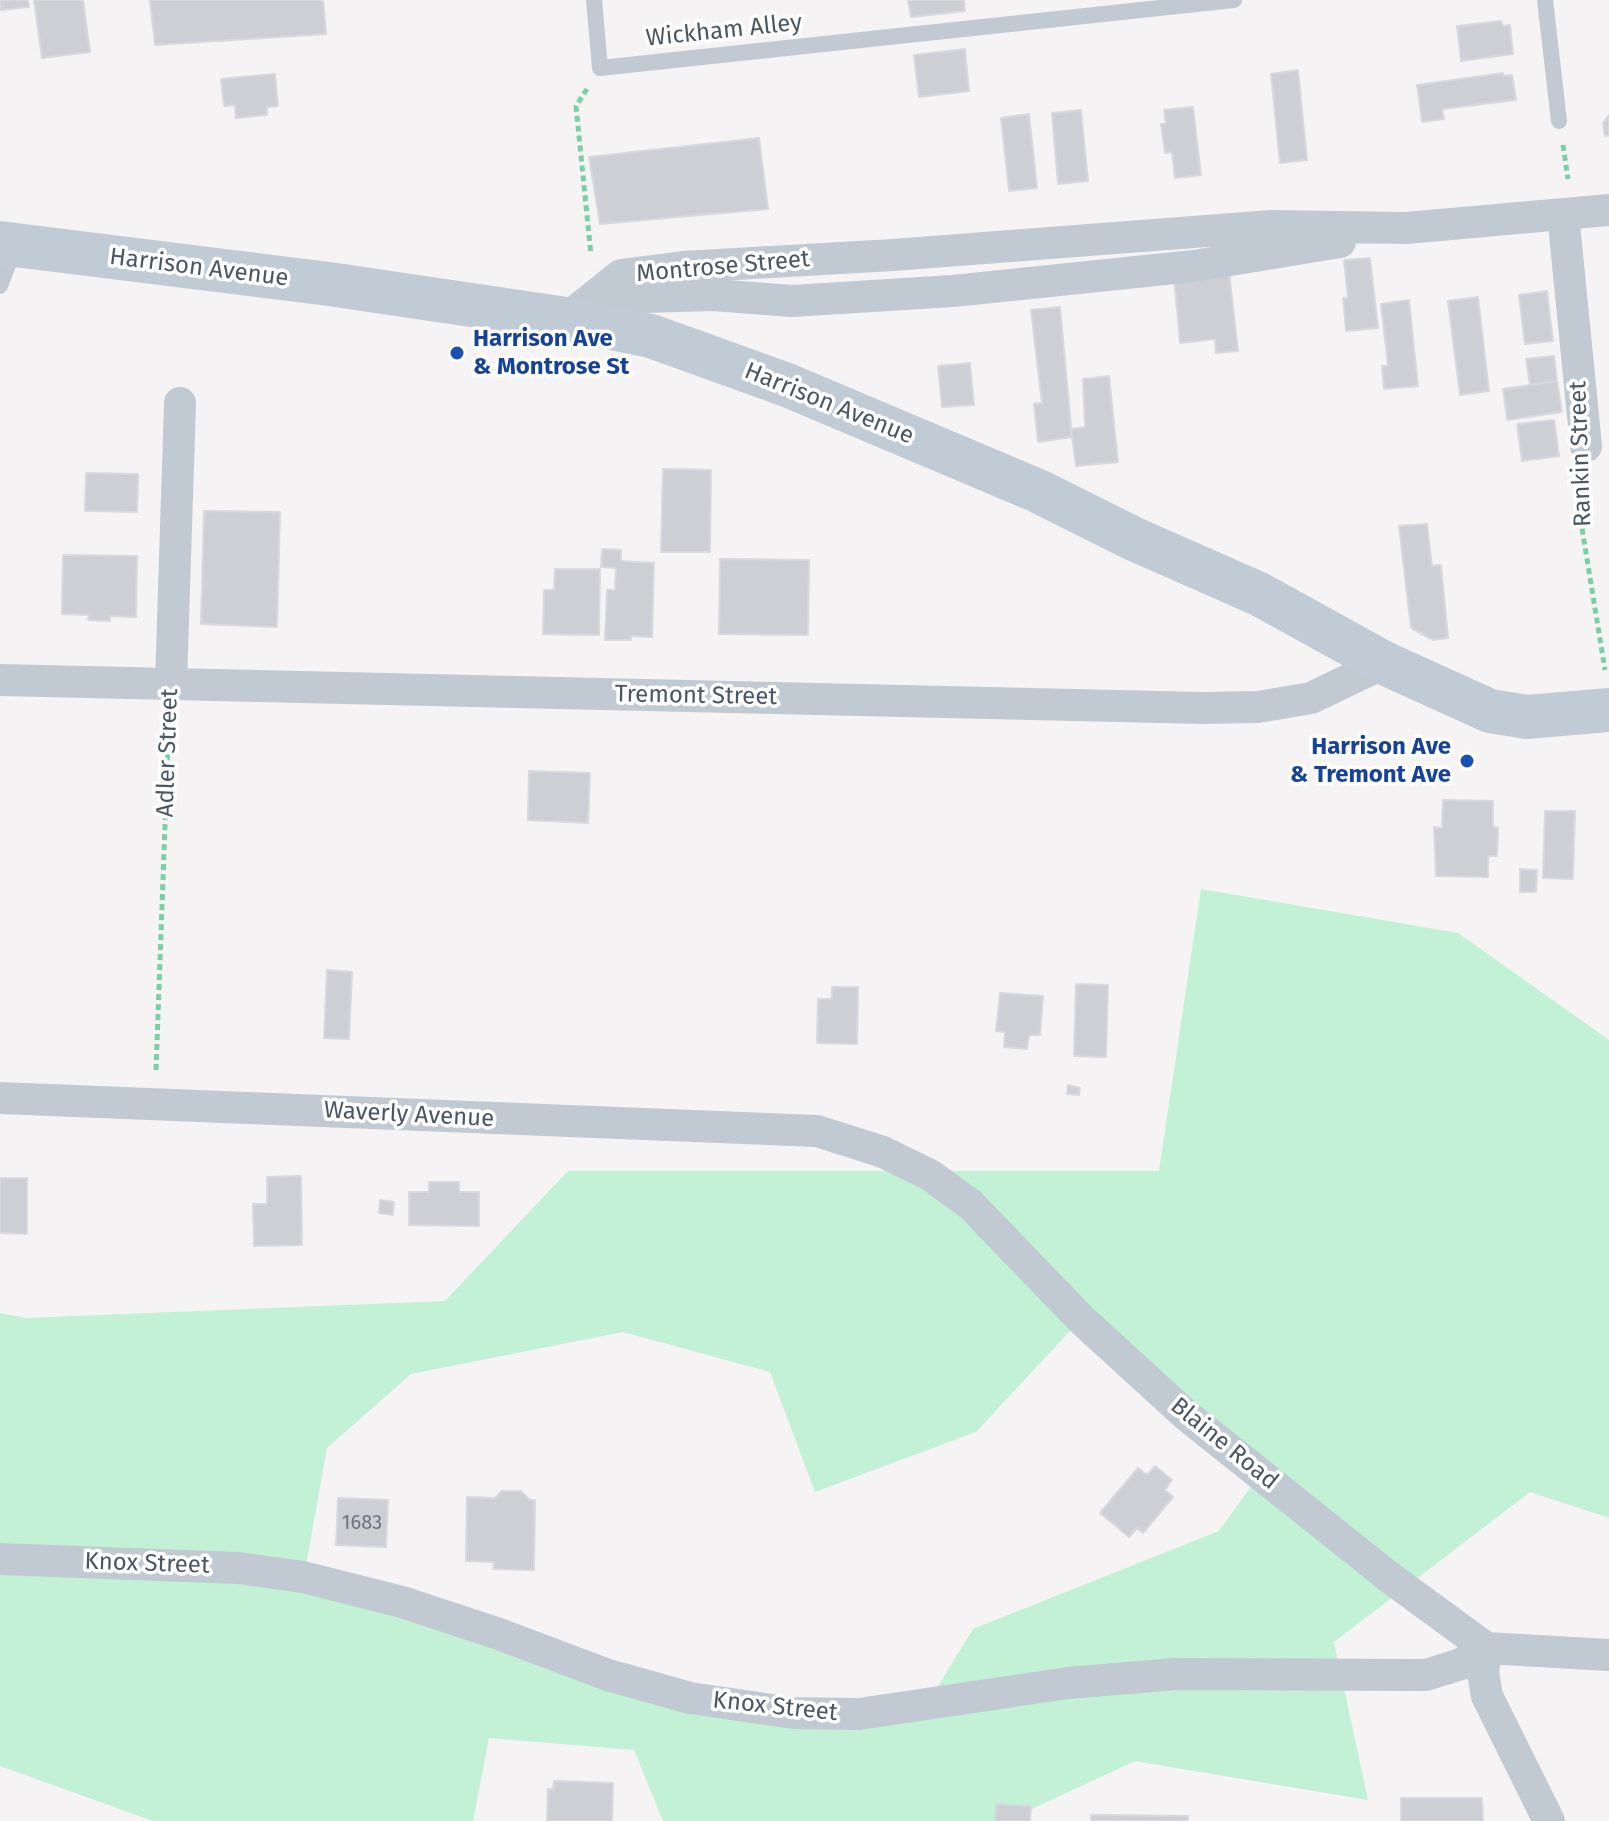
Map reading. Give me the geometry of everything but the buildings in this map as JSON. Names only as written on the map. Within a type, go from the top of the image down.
[{"type":"main road","name":"Harrison Avenue","points":[[8,244],[178,264],[566,319],[651,336],[787,385],[966,460],[1259,594],[1384,663],[1490,711],[1527,717],[1608,694]]},
{"type":"street","name":"Montrose Street","points":[[566,319],[621,275],[683,267],[893,255],[1272,226],[1406,228],[1609,210]]},
{"type":"street","name":"Rankin Street","points":[[1563,214],[1586,446]]},
{"type":"street","name":"Adler Street","points":[[171,683],[180,403]]},
{"type":"street","name":"Tremont Street","points":[[0,680],[1203,708],[1258,707],[1311,698],[1384,663]]},
{"type":"street","name":"Waverly Avenue","points":[[0,1098],[817,1131]]},
{"type":"street","name":"Blaine Road","points":[[817,1131],[883,1152],[930,1175],[971,1205],[1081,1319],[1186,1415],[1389,1577],[1486,1648]]},
{"type":"street","name":"Knox Street","points":[[0,1559],[238,1568],[303,1577],[402,1602],[635,1683],[690,1698],[793,1713],[859,1714],[1068,1683],[1176,1674],[1426,1675],[1461,1664],[1486,1648]]},
{"type":"street","points":[[1549,1821],[1487,1696],[1483,1672],[1486,1648],[1609,1655]]},
{"type":"lane","points":[[594,0],[600,68]]},
{"type":"lane","name":"Wickham Alley","points":[[600,68],[1234,0]]},
{"type":"lane","points":[[1545,0],[1559,121]]},
{"type":"lane","points":[[0,286],[8,244]]},
{"type":"path","points":[[592,260],[576,106],[600,68]]},
{"type":"path","points":[[1559,121],[1570,192],[1563,214]]},
{"type":"path","name":"Rankin Street","points":[[1586,446],[1580,516],[1608,694]]},
{"type":"path","name":"Adler Street","points":[[155,1103],[171,683]]},
{"type":"green space","points":[[1201,889],[1458,933],[1609,1040],[1609,1518],[1530,1492],[1334,1642],[1368,1800],[1135,1761],[1006,1821],[663,1821],[634,1750],[489,1738],[473,1821],[153,1821],[0,1766],[0,1313],[26,1318],[445,1301],[568,1171],[1159,1171]],"holes":[[[1081,1319],[1260,1474],[1219,1531],[973,1629],[926,1706],[690,1698],[304,1577],[327,1448],[411,1374],[623,1332],[770,1372],[815,1492],[976,1432]]]},
{"type":"place","name":"Harrison Ave & Montrose St","points":[[457,353]]},
{"type":"place","name":"Harrison Ave & Tremont Ave","points":[[1467,761]]}]
